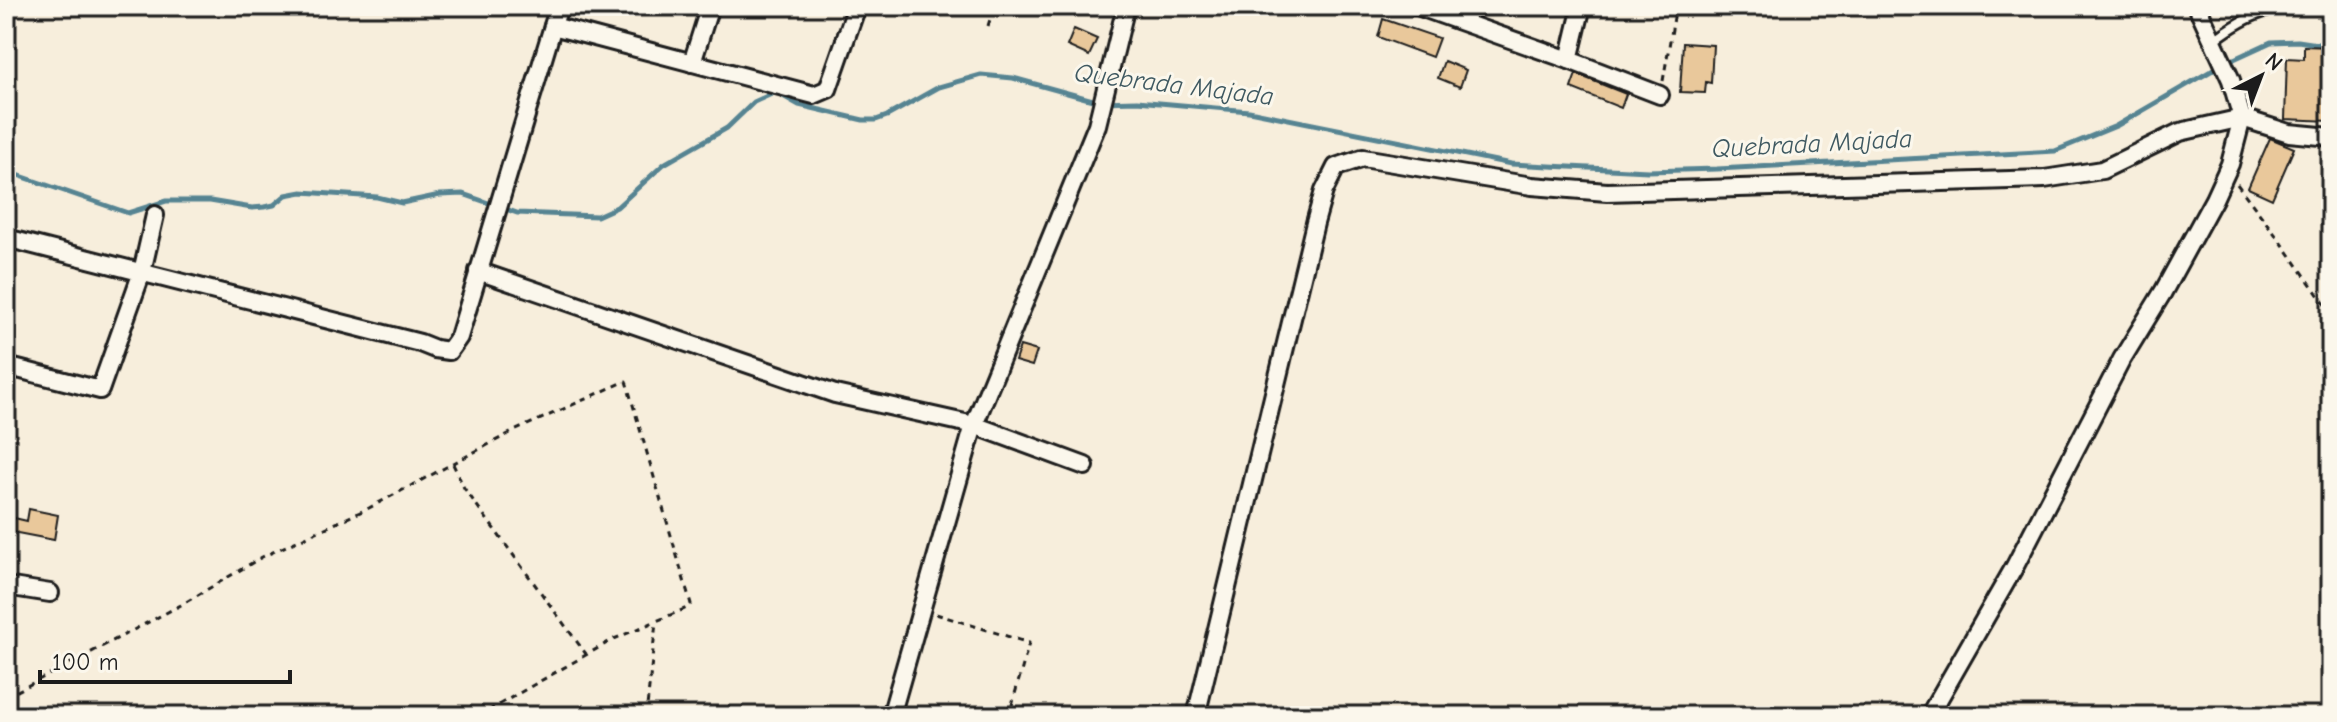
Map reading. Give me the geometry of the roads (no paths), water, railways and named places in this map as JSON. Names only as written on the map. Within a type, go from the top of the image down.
[{"type":"street","points":[[6,238],[449,351],[459,337],[559,6]]},
{"type":"street","points":[[692,63],[710,6]]},
{"type":"street","points":[[553,26],[814,95],[828,89],[857,6]]},
{"type":"street","points":[[891,716],[974,425],[1100,113],[1126,6]]},
{"type":"street","points":[[1417,6],[1453,12],[1660,95]]},
{"type":"street","points":[[1569,60],[1582,6]]},
{"type":"street","points":[[1929,716],[2015,566],[2122,359],[2214,199],[2236,150],[2242,118],[2231,80],[2197,6]]},
{"type":"street","points":[[1196,716],[1315,223],[1324,191],[1336,167],[1363,158],[1532,186],[1607,192],[2044,179],[2102,170],[2180,132],[2242,118],[2289,133],[2331,137]]},
{"type":"street","points":[[6,366],[100,390],[142,272],[155,215]]},
{"type":"street","points":[[478,271],[835,394],[974,425],[1085,466]]},
{"type":"street","points":[[6,586],[50,593]]},
{"type":"lane","points":[[2213,41],[2239,21],[2276,8],[2320,6]]},
{"type":"waterway","name":"Quebrada Majada","points":[[6,171],[128,213],[166,201],[210,201],[264,207],[274,205],[286,195],[302,192],[377,197],[402,203],[463,194],[517,213],[597,216],[617,207],[664,164],[727,128],[754,102],[776,92],[799,105],[863,120],[876,120],[939,87],[981,75],[1013,78],[1100,102],[1137,101],[1249,111],[1511,164],[1648,171],[2055,151],[2116,126],[2223,64],[2271,42],[2298,41],[2331,46]]}]
